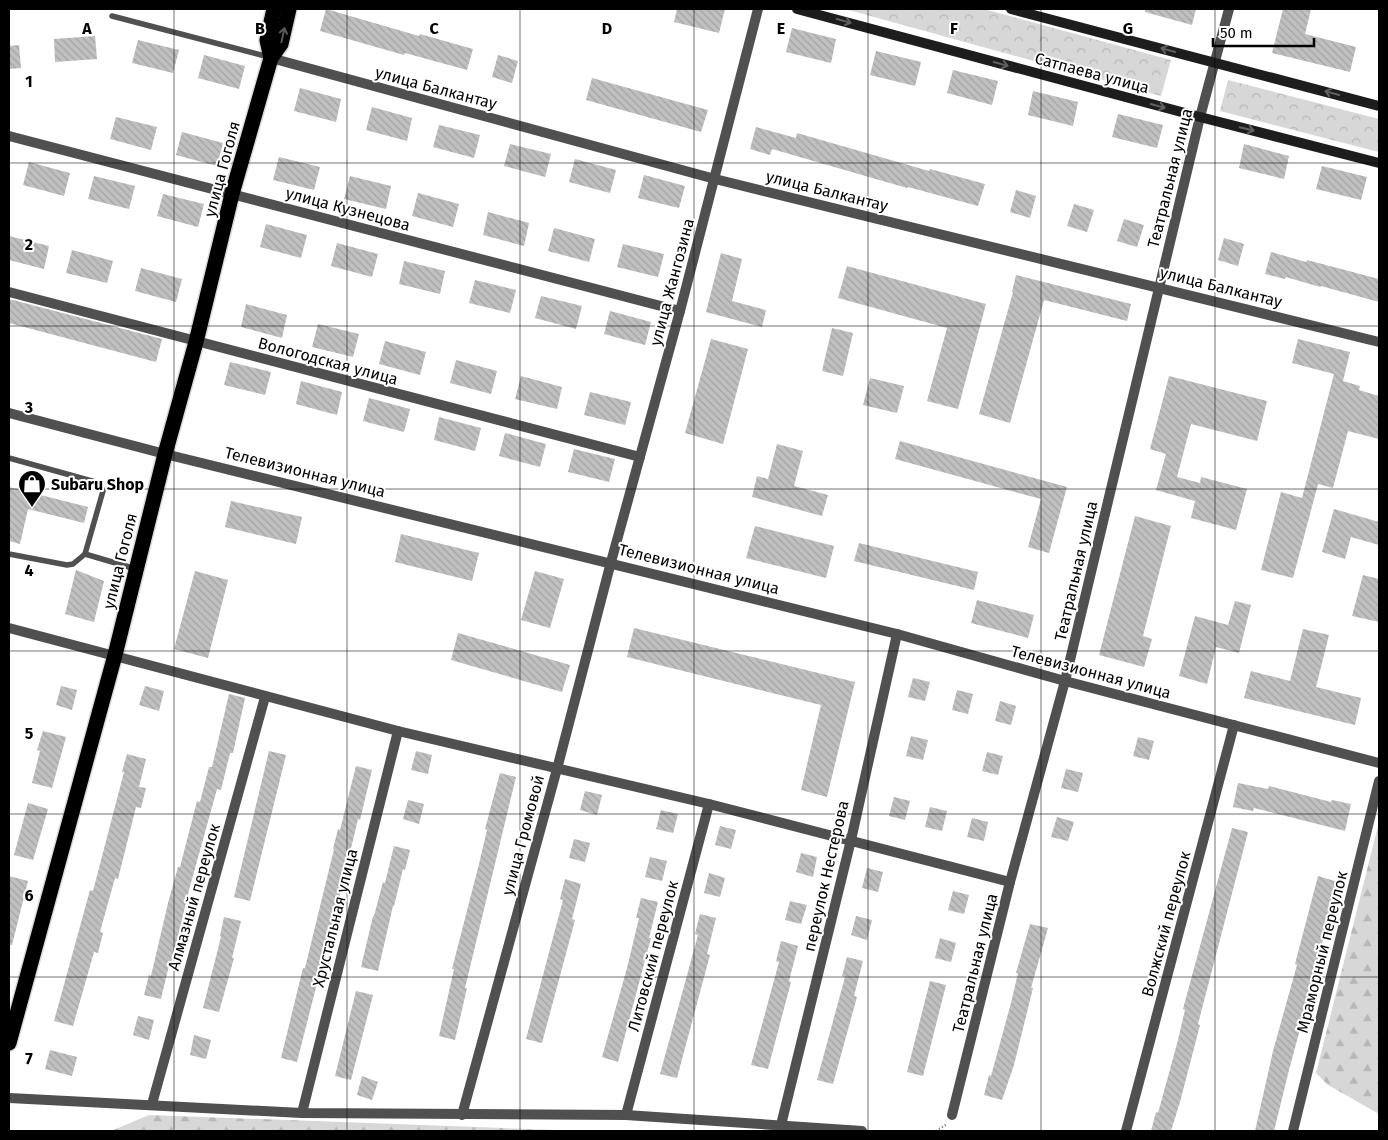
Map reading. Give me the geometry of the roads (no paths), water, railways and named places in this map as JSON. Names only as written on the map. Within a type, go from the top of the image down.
[{"type":"highway","name":"улица Гоголя","points":[[271,58],[267,40],[274,9]]},
{"type":"highway","name":"улица Гоголя","points":[[9,1043],[115,655],[165,454],[196,342],[232,194],[271,58],[281,44],[289,9]]},
{"type":"main road","name":"Сатпаева улица","points":[[797,9],[1379,163]]},
{"type":"main road","points":[[1011,9],[1379,106]]},
{"type":"street","name":"улица Жангозина","points":[[610,562],[680,311],[758,9]]},
{"type":"street","name":"Театральная улица","points":[[952,1115],[1010,882],[1065,681],[1200,117],[1229,9]]},
{"type":"street","name":"улица Балкантау","points":[[271,58],[715,180],[1379,342]]},
{"type":"street","name":"улица Кузнецова","points":[[9,136],[680,311]]},
{"type":"street","name":"Вологодская улица","points":[[9,292],[640,457]]},
{"type":"street","name":"Телевизионная улица","points":[[9,413],[165,454],[898,634],[1065,681],[1379,763]]},
{"type":"street","name":"улица Громовой","points":[[462,1115],[557,769],[610,562]]},
{"type":"street","points":[[9,628],[398,731],[709,804],[1010,882]]},
{"type":"street","name":"переулок Нестерова","points":[[782,1125],[851,840],[898,634]]},
{"type":"street","name":"Алмазный переулок","points":[[152,1104],[265,697]]},
{"type":"street","name":"Волжский переулок","points":[[1126,1131],[1234,725]]},
{"type":"street","name":"Хрустальная улица","points":[[302,1113],[398,731]]},
{"type":"street","name":"Мраморный переулок","points":[[1294,1131],[1379,781]]},
{"type":"street","name":"Литовский переулок","points":[[626,1115],[709,804]]},
{"type":"street","points":[[9,1098],[302,1113],[626,1115],[862,1131]]},
{"type":"lane","points":[[112,16],[271,58]]},
{"type":"lane","points":[[9,458],[99,483],[103,490],[85,554],[73,564],[67,565],[9,554]]},
{"type":"lane","points":[[85,554],[136,569]]},
{"type":"place","name":"Subaru Shop","points":[[32,508]]}]
